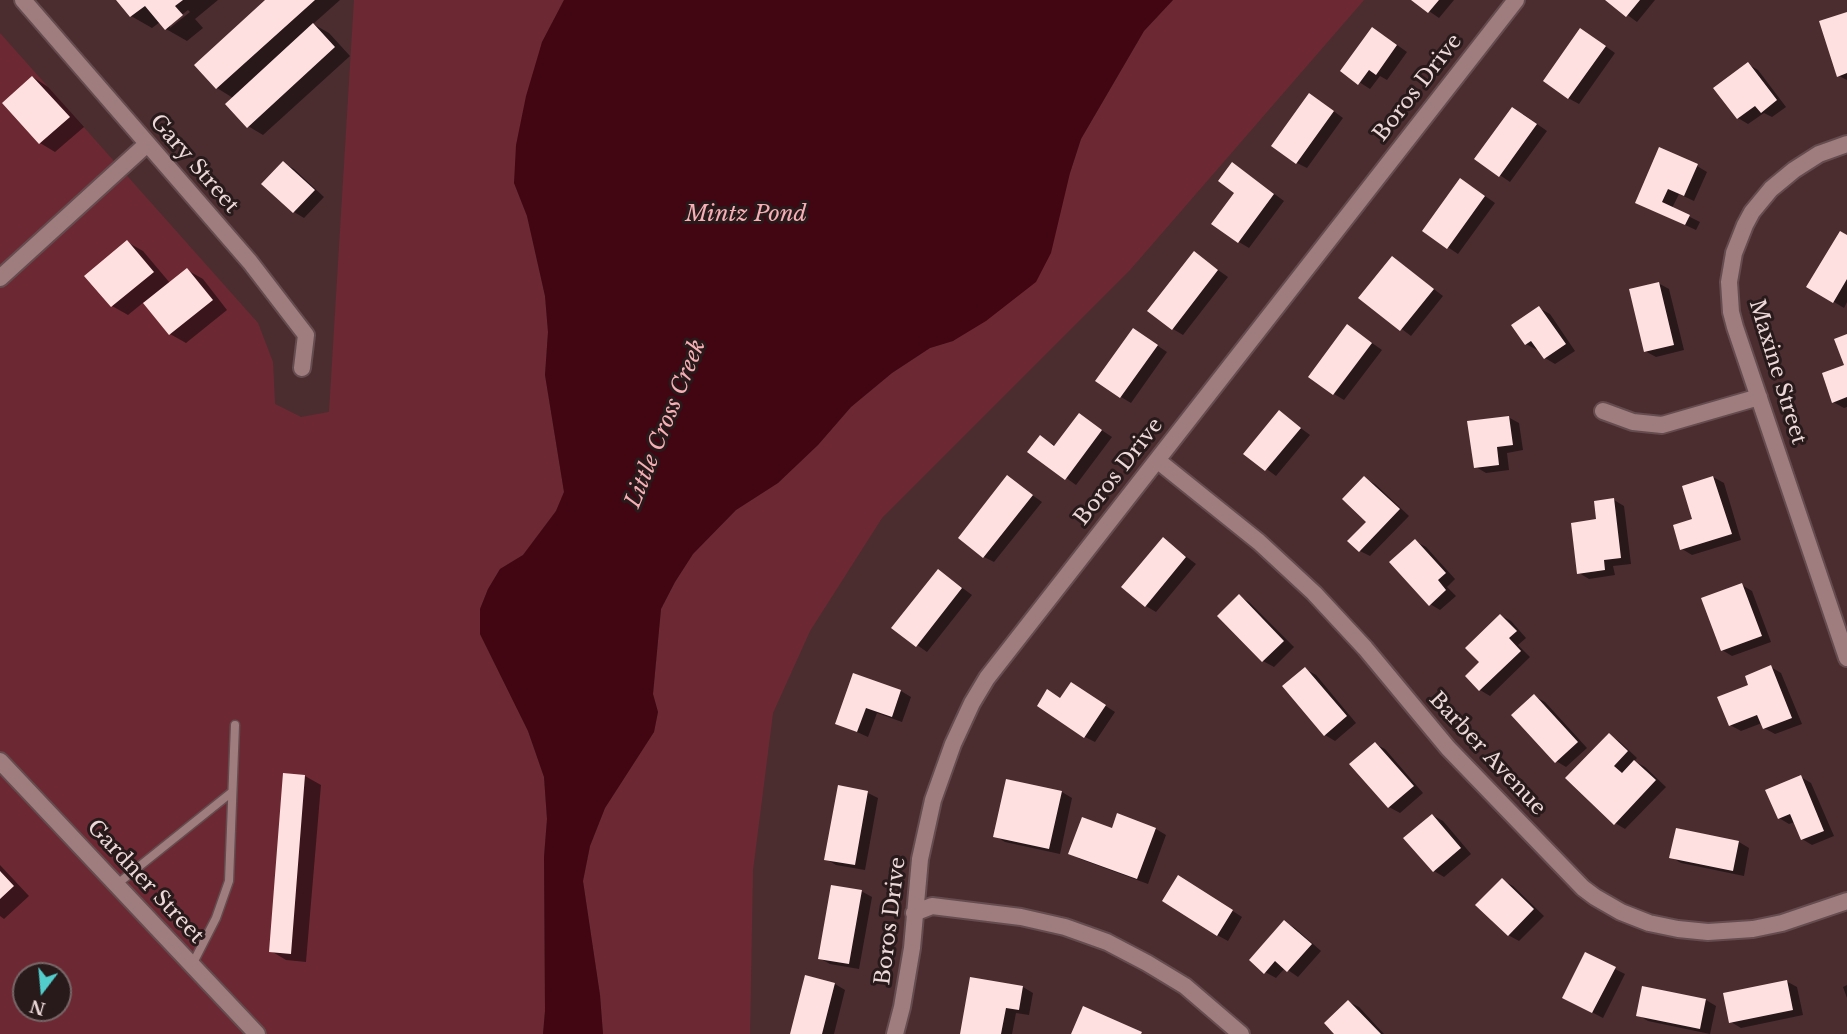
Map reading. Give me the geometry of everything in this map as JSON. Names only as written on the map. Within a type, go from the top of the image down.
[{"type":"street","name":"Gary Street","points":[[22,0],[250,262],[306,335],[302,368]]},
{"type":"street","name":"Boros Drive","points":[[895,1034],[912,948],[920,859],[933,800],[953,744],[972,703],[987,678],[1515,0]]},
{"type":"street","points":[[0,278],[147,144]]},
{"type":"street","name":"Maxine Street","points":[[1847,144],[1819,154],[1794,170],[1771,189],[1752,212],[1734,253],[1730,282],[1731,312],[1847,658]]},
{"type":"street","points":[[1604,411],[1633,422],[1662,424],[1759,397]]},
{"type":"street","name":"Barber Avenue","points":[[1156,460],[1259,542],[1314,593],[1365,648],[1448,748],[1583,888],[1595,897],[1621,912],[1649,923],[1708,932],[1753,929],[1847,901]]},
{"type":"street","name":"Gardner Street","points":[[0,761],[256,1034]]},
{"type":"street","points":[[914,913],[932,906],[1021,917],[1065,927],[1107,942],[1185,986],[1241,1034]]},
{"type":"lane","points":[[192,966],[216,918],[229,881],[235,725]]},
{"type":"lane","points":[[116,885],[232,792]]},
{"type":"shaded area","points":[[354,0],[564,0],[542,42],[514,183],[527,216],[545,296],[548,332],[545,375],[564,492],[556,511],[523,555],[500,569],[480,609],[480,634],[528,731],[544,777],[547,819],[544,857],[545,1011],[543,1034],[0,1034],[0,33],[258,323],[273,362],[275,404],[301,417],[329,412]]},
{"type":"shaded area","points":[[1173,0],[1364,0],[1130,270],[882,518],[810,631],[773,713],[753,870],[750,1034],[603,1034],[600,995],[583,881],[590,846],[605,808],[654,732],[658,712],[653,694],[661,609],[675,582],[693,554],[736,510],[778,483],[818,445],[851,407],[892,373],[930,348],[953,341],[1070,173],[1081,139],[1144,31]]},
{"type":"water","name":"Mintz Pond","points":[[564,0],[1173,0],[1144,31],[1081,139],[1070,173],[1051,253],[1036,282],[986,321],[953,341],[930,348],[892,373],[851,407],[818,445],[778,483],[736,510],[693,554],[675,582],[661,609],[653,694],[658,712],[654,732],[605,808],[590,846],[583,881],[600,995],[603,1034],[543,1034],[545,1011],[544,857],[547,819],[544,777],[528,731],[480,634],[480,609],[488,589],[500,569],[523,555],[556,511],[564,492],[545,375],[548,332],[545,296],[527,216],[514,183],[516,145],[526,96],[542,42]]},
{"type":"building","points":[[116,0],[183,0],[175,6],[183,15],[165,30],[145,6],[130,17]]},
{"type":"building","points":[[265,0],[315,0],[216,89],[194,65]]},
{"type":"building","points":[[1411,0],[1439,0],[1428,13]]},
{"type":"building","points":[[1605,0],[1640,0],[1626,17]]},
{"type":"building","points":[[1847,12],[1847,73],[1837,77],[1819,21]]},
{"type":"building","points":[[313,23],[335,47],[247,128],[225,104]]},
{"type":"building","points":[[1372,27],[1397,45],[1376,75],[1369,70],[1358,85],[1340,71]]},
{"type":"building","points":[[1580,28],[1606,46],[1568,99],[1543,81]]},
{"type":"building","points":[[1748,62],[1777,100],[1761,113],[1755,106],[1737,119],[1713,88]]},
{"type":"building","points":[[32,76],[70,117],[39,144],[2,103]]},
{"type":"building","points":[[1309,93],[1334,111],[1296,164],[1271,146]]},
{"type":"building","points":[[1512,107],[1537,124],[1499,177],[1474,159]]},
{"type":"building","points":[[1659,147],[1698,164],[1684,196],[1668,189],[1662,202],[1690,215],[1685,225],[1635,203]]},
{"type":"building","points":[[283,161],[315,190],[293,213],[261,184]]},
{"type":"building","points":[[1232,162],[1274,194],[1238,243],[1211,224],[1234,193],[1218,181]]},
{"type":"building","points":[[1460,178],[1485,196],[1447,249],[1422,231]]},
{"type":"building","points":[[1840,231],[1847,235],[1847,279],[1833,303],[1806,287]]},
{"type":"building","points":[[127,240],[154,272],[111,307],[84,276]]},
{"type":"building","points":[[1194,251],[1218,270],[1172,330],[1147,311]]},
{"type":"building","points":[[1392,256],[1434,289],[1400,331],[1358,298]]},
{"type":"building","points":[[187,268],[213,300],[169,335],[143,303]]},
{"type":"building","points":[[1659,282],[1674,345],[1644,352],[1629,289]]},
{"type":"building","points":[[1539,306],[1566,344],[1544,359],[1531,341],[1525,345],[1511,325]]},
{"type":"building","points":[[1347,324],[1372,343],[1333,395],[1308,377]]},
{"type":"building","points":[[1133,328],[1158,345],[1120,398],[1095,381]]},
{"type":"building","points":[[1847,334],[1847,397],[1832,403],[1822,373],[1844,365],[1834,339]]},
{"type":"building","points":[[1279,410],[1301,428],[1265,471],[1243,454]]},
{"type":"building","points":[[1079,413],[1102,430],[1065,480],[1027,452],[1040,435],[1054,446]]},
{"type":"building","points":[[1509,416],[1513,445],[1497,447],[1499,465],[1474,468],[1467,421]]},
{"type":"building","points":[[1007,475],[1033,495],[983,558],[958,538]]},
{"type":"building","points":[[1364,476],[1400,509],[1359,552],[1347,541],[1366,522],[1342,499]]},
{"type":"building","points":[[1713,476],[1732,534],[1680,550],[1673,525],[1692,519],[1682,486]]},
{"type":"building","points":[[1614,498],[1621,558],[1604,560],[1605,570],[1577,574],[1571,523],[1596,519],[1594,501]]},
{"type":"building","points":[[1163,537],[1186,557],[1145,607],[1121,587]]},
{"type":"building","points":[[1415,539],[1446,573],[1438,580],[1446,590],[1429,606],[1389,562]]},
{"type":"building","points":[[938,569],[962,588],[916,647],[891,628]]},
{"type":"building","points":[[1742,583],[1762,636],[1721,651],[1701,598]]},
{"type":"building","points":[[1239,594],[1284,641],[1262,662],[1217,616]]},
{"type":"building","points":[[1500,614],[1517,631],[1509,638],[1521,651],[1479,691],[1465,676],[1479,662],[1465,648]]},
{"type":"building","points":[[1771,665],[1792,718],[1763,729],[1757,715],[1729,726],[1717,697],[1748,685],[1745,676]]},
{"type":"building","points":[[1305,667],[1347,716],[1324,736],[1282,686]]},
{"type":"building","points":[[853,673],[901,690],[892,717],[866,708],[857,732],[835,724]]},
{"type":"building","points":[[1071,682],[1106,705],[1084,738],[1037,706],[1047,689],[1060,698]]},
{"type":"building","points":[[1534,694],[1578,742],[1555,763],[1511,715]]},
{"type":"building","points":[[1609,733],[1628,751],[1614,766],[1622,773],[1634,760],[1656,780],[1614,825],[1565,778]]},
{"type":"building","points":[[1375,742],[1414,786],[1388,808],[1349,764]]},
{"type":"building","points":[[283,773],[305,775],[291,954],[269,952]]},
{"type":"building","points":[[1801,775],[1824,831],[1801,840],[1790,814],[1778,819],[1765,790]]},
{"type":"building","points":[[1006,779],[1062,791],[1049,849],[993,837]]},
{"type":"building","points":[[838,785],[868,791],[855,865],[824,860]]},
{"type":"building","points":[[1117,813],[1156,828],[1137,879],[1068,854],[1082,817],[1112,828]]},
{"type":"building","points":[[1432,814],[1461,848],[1433,872],[1403,838]]},
{"type":"building","points":[[1676,828],[1739,841],[1733,871],[1669,858]]},
{"type":"building","points":[[0,871],[14,886],[0,899]]},
{"type":"building","points":[[1178,875],[1233,910],[1217,936],[1162,901]]},
{"type":"building","points":[[1502,878],[1534,909],[1508,936],[1475,905]]},
{"type":"building","points":[[831,885],[862,890],[849,964],[818,959]]},
{"type":"building","points":[[1284,920],[1312,944],[1287,972],[1275,961],[1264,974],[1249,960]]},
{"type":"building","points":[[1585,952],[1616,967],[1592,1013],[1562,998]]},
{"type":"building","points":[[805,975],[835,983],[822,1034],[790,1034]]},
{"type":"building","points":[[970,977],[1023,986],[1019,1010],[1006,1008],[1001,1034],[960,1034]]},
{"type":"building","points":[[1787,980],[1793,1010],[1729,1023],[1723,993]]},
{"type":"building","points":[[1642,986],[1706,999],[1700,1029],[1636,1016]]},
{"type":"building","points":[[1348,1000],[1381,1034],[1334,1034],[1324,1023]]},
{"type":"building","points":[[1083,1006],[1142,1032],[1141,1034],[1071,1034]]},
{"type":"water label","name":"Little Cross Creek","points":[[666,424]]}]
